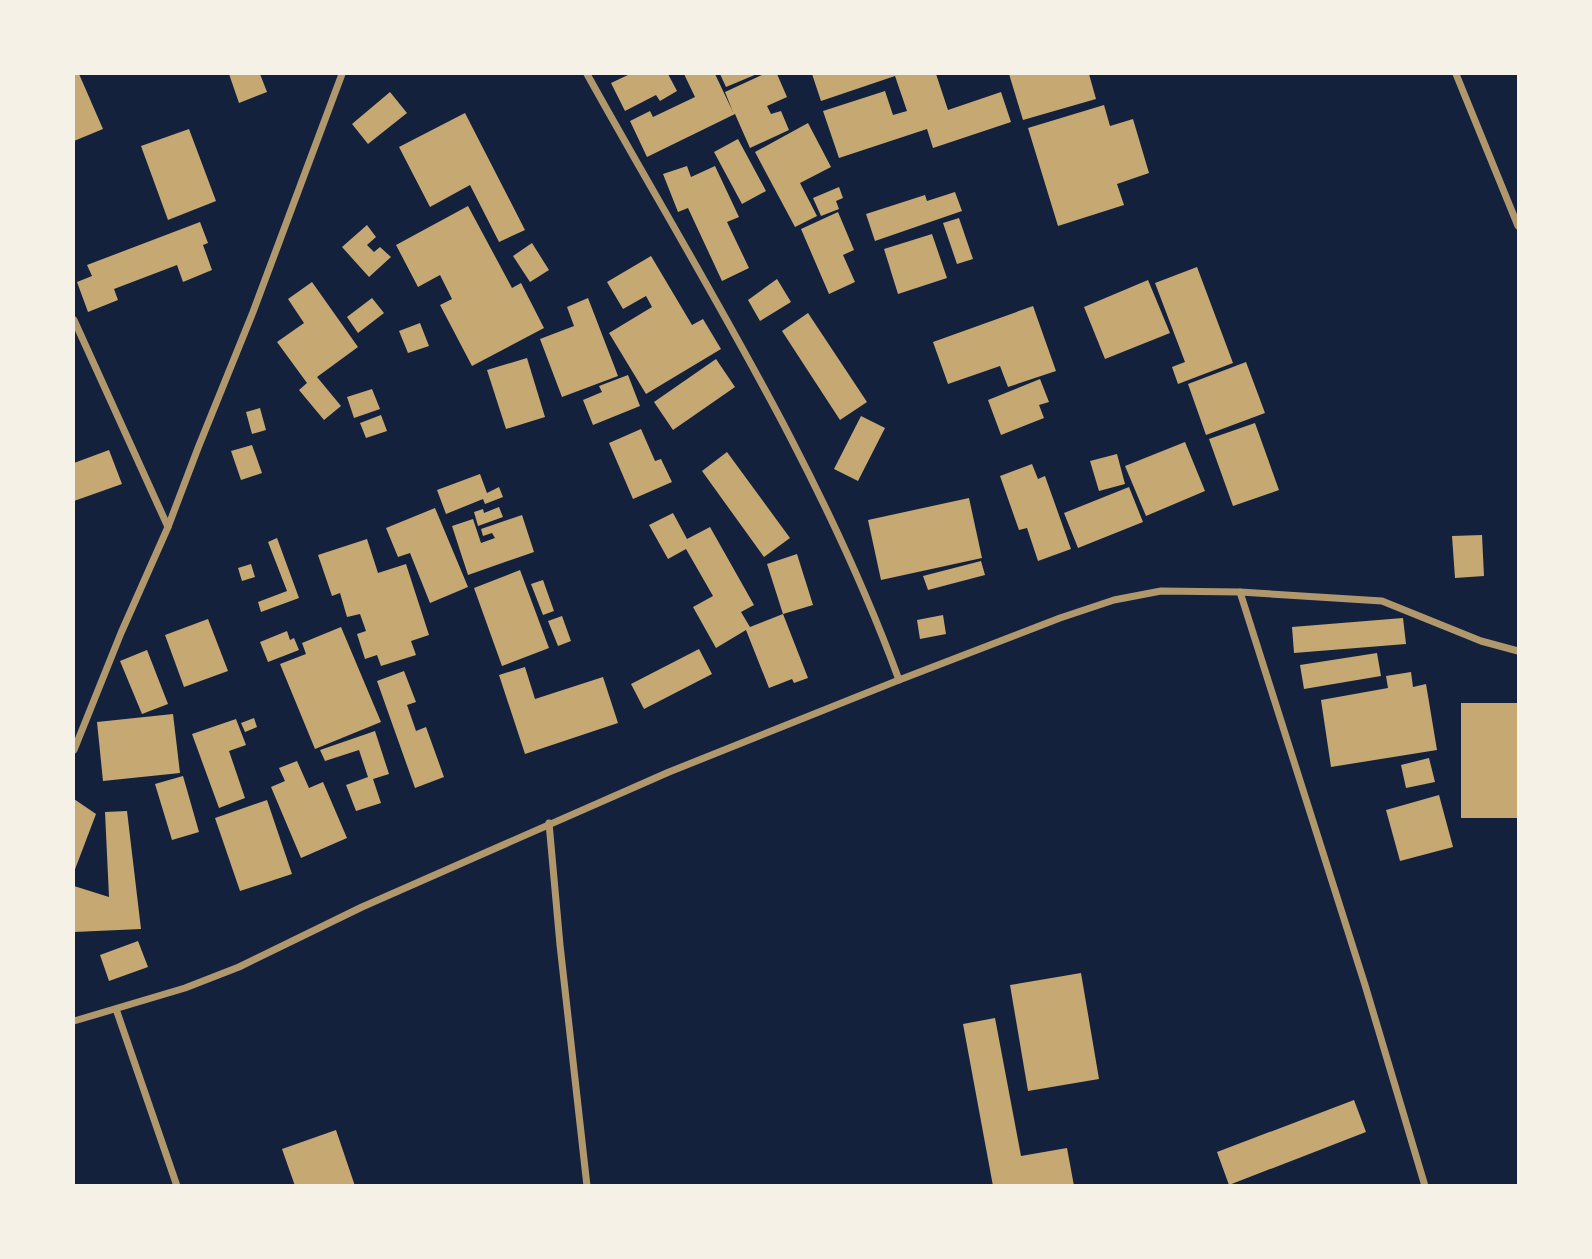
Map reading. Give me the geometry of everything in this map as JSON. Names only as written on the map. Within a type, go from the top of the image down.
[{"type":"street","points":[[74,751],[121,633],[168,527],[258,299],[342,74]]},
{"type":"street","points":[[587,74],[716,302],[805,469],[862,583],[899,680]]},
{"type":"street","points":[[1456,74],[1518,226]]},
{"type":"street","points":[[74,320],[168,527]]},
{"type":"street","points":[[74,1021],[185,988],[239,967],[362,907],[668,772],[899,680],[1114,600],[1161,591],[1382,601],[1480,641],[1518,651]]},
{"type":"street","points":[[1240,593],[1425,1185]]},
{"type":"street","points":[[549,823],[587,1185]]},
{"type":"street","points":[[116,1009],[177,1185]]},
{"type":"building","points":[[74,74],[79,74],[103,129],[74,141]]},
{"type":"building","points":[[229,74],[260,74],[267,92],[239,103]]},
{"type":"building","points":[[630,74],[668,74],[677,91],[660,101],[656,95],[625,111],[611,83]]},
{"type":"building","points":[[684,74],[715,74],[733,112],[725,92],[764,74],[777,74],[787,97],[767,106],[771,114],[781,111],[789,130],[750,148],[735,114],[647,157],[630,121],[650,111],[653,117],[695,97]]},
{"type":"building","points":[[720,74],[757,74],[726,87]]},
{"type":"building","points":[[812,74],[936,74],[948,110],[1001,92],[1011,122],[933,148],[927,129],[839,158],[823,111],[885,91],[893,115],[907,111],[895,76],[821,101]]},
{"type":"building","points":[[1009,74],[1089,74],[1096,99],[1023,120]]},
{"type":"building","points":[[390,92],[407,113],[368,144],[352,124]]},
{"type":"building","points":[[1104,105],[1110,126],[1133,119],[1149,173],[1117,184],[1124,205],[1058,226],[1028,128]]},
{"type":"building","points":[[465,113],[525,230],[499,242],[470,185],[430,207],[399,147]]},
{"type":"building","points":[[808,123],[831,167],[800,183],[817,216],[795,227],[755,152]]},
{"type":"building","points":[[189,129],[216,201],[168,220],[141,146]]},
{"type":"building","points":[[738,139],[766,191],[742,204],[714,152]]},
{"type":"building","points":[[687,166],[691,177],[715,166],[739,217],[727,222],[749,268],[722,281],[688,208],[678,212],[663,174]]},
{"type":"building","points":[[839,187],[843,198],[836,201],[839,209],[821,216],[813,198]]},
{"type":"building","points":[[955,192],[962,211],[875,241],[866,214],[925,195],[927,201]]},
{"type":"building","points":[[468,206],[512,288],[521,283],[544,328],[472,366],[440,305],[452,299],[440,275],[418,287],[396,245]]},
{"type":"building","points":[[838,212],[854,250],[843,255],[855,282],[829,294],[801,229]]},
{"type":"building","points":[[959,218],[973,259],[957,264],[943,223]]},
{"type":"building","points":[[200,222],[208,243],[203,245],[212,270],[183,282],[177,265],[114,289],[118,300],[88,312],[77,282],[92,276],[87,265]]},
{"type":"building","points":[[367,225],[376,237],[367,245],[374,252],[380,247],[391,257],[369,277],[342,247]]},
{"type":"building","points":[[932,234],[947,278],[898,294],[884,249]]},
{"type":"building","points":[[532,243],[549,270],[530,282],[513,256]]},
{"type":"building","points":[[651,256],[692,325],[703,319],[721,349],[646,394],[609,333],[652,307],[646,296],[623,309],[607,282]]},
{"type":"building","points":[[1197,267],[1233,363],[1178,384],[1172,367],[1185,362],[1155,283]]},
{"type":"building","points":[[777,279],[791,302],[760,321],[748,300]]},
{"type":"building","points":[[1148,280],[1170,333],[1105,359],[1084,307]]},
{"type":"building","points":[[312,282],[358,347],[317,377],[341,406],[324,420],[299,390],[307,383],[277,342],[304,323],[288,299]]},
{"type":"building","points":[[372,298],[384,313],[358,333],[347,317]]},
{"type":"building","points":[[588,298],[618,376],[562,397],[540,339],[574,326],[567,307]]},
{"type":"building","points":[[1033,306],[1056,371],[1008,387],[1000,366],[948,384],[933,342]]},
{"type":"building","points":[[808,313],[867,402],[840,420],[782,331]]},
{"type":"building","points":[[420,323],[429,346],[408,353],[399,331]]},
{"type":"building","points":[[527,358],[545,417],[506,429],[487,370]]},
{"type":"building","points":[[716,359],[735,387],[673,430],[654,402]]},
{"type":"building","points":[[1246,362],[1265,413],[1206,435],[1188,384]]},
{"type":"building","points":[[628,375],[640,406],[593,425],[583,400],[602,392],[599,386]]},
{"type":"building","points":[[1040,379],[1049,402],[1039,405],[1044,418],[1001,435],[988,400]]},
{"type":"building","points":[[372,389],[380,409],[354,418],[347,397]]},
{"type":"building","points":[[260,408],[266,430],[252,434],[246,412]]},
{"type":"building","points":[[381,415],[387,431],[366,438],[360,423]]},
{"type":"building","points":[[861,416],[885,428],[858,481],[834,469]]},
{"type":"building","points":[[1255,423],[1279,490],[1233,506],[1209,439]]},
{"type":"building","points":[[641,429],[655,461],[661,459],[672,482],[633,499],[609,443]]},
{"type":"building","points":[[1185,442],[1205,491],[1146,516],[1125,466]]},
{"type":"building","points":[[252,445],[262,473],[241,480],[231,451]]},
{"type":"building","points":[[109,450],[122,484],[74,501],[74,463]]},
{"type":"building","points":[[727,452],[790,538],[764,557],[702,471]]},
{"type":"building","points":[[1117,454],[1125,484],[1099,491],[1090,461]]},
{"type":"building","points":[[1032,464],[1038,479],[1045,476],[1071,549],[1038,561],[1027,528],[1019,530],[1000,476]]},
{"type":"building","points":[[480,474],[487,493],[499,487],[503,497],[485,504],[483,499],[446,514],[437,490]]},
{"type":"building","points":[[1129,487],[1143,522],[1078,548],[1064,513]]},
{"type":"building","points":[[969,498],[982,558],[881,580],[868,520]]},
{"type":"building","points":[[499,507],[503,517],[478,526],[474,512],[483,509],[484,513]]},
{"type":"building","points":[[435,508],[468,587],[430,603],[410,553],[398,557],[386,528]]},
{"type":"building","points":[[673,513],[687,539],[710,527],[754,605],[741,612],[750,627],[783,614],[808,678],[794,683],[792,679],[769,688],[746,630],[716,648],[693,607],[713,596],[686,549],[668,559],[649,525]]},
{"type":"building","points":[[522,515],[534,552],[468,575],[452,526],[473,519],[481,543],[495,538],[492,533],[483,536],[481,529]]},
{"type":"building","points":[[1482,535],[1484,576],[1455,578],[1452,536]]},
{"type":"building","points":[[277,538],[299,598],[261,612],[258,602],[287,591],[268,542]]},
{"type":"building","points":[[367,539],[378,573],[406,564],[429,635],[411,641],[416,655],[381,666],[377,655],[365,659],[357,634],[366,631],[360,614],[347,617],[340,593],[332,596],[318,555]]},
{"type":"building","points":[[797,554],[813,605],[783,614],[767,564]]},
{"type":"building","points":[[981,561],[985,575],[928,590],[923,576]]},
{"type":"building","points":[[251,564],[255,577],[242,581],[238,568]]},
{"type":"building","points":[[520,570],[549,648],[502,666],[474,588]]},
{"type":"building","points":[[543,580],[554,611],[543,615],[531,584]]},
{"type":"building","points":[[943,615],[946,634],[920,639],[917,620]]},
{"type":"building","points":[[562,616],[571,641],[558,646],[548,621]]},
{"type":"building","points":[[1403,618],[1406,644],[1294,653],[1292,627]]},
{"type":"building","points":[[208,619],[228,671],[184,687],[165,635]]},
{"type":"building","points":[[341,627],[381,722],[315,749],[280,664],[306,654],[302,643]]},
{"type":"building","points":[[287,631],[290,640],[294,638],[299,650],[268,662],[260,642]]},
{"type":"building","points":[[699,649],[712,674],[644,709],[631,684]]},
{"type":"building","points":[[147,650],[168,704],[142,714],[120,661]]},
{"type":"building","points":[[1377,653],[1381,676],[1304,689],[1300,665]]},
{"type":"building","points":[[525,667],[535,699],[603,677],[618,723],[525,754],[499,675]]},
{"type":"building","points":[[404,671],[416,702],[407,705],[416,731],[426,727],[444,777],[415,788],[377,681]]},
{"type":"building","points":[[1411,672],[1413,687],[1426,684],[1437,750],[1331,767],[1321,700],[1388,688],[1386,676]]},
{"type":"building","points":[[1461,703],[1518,703],[1518,818],[1461,818]]},
{"type":"building","points":[[173,714],[180,773],[103,781],[97,722]]},
{"type":"building","points":[[254,718],[257,727],[245,732],[241,723]]},
{"type":"building","points":[[236,719],[246,745],[229,751],[245,798],[219,808],[192,734]]},
{"type":"building","points":[[375,731],[389,774],[373,779],[381,803],[356,811],[346,785],[368,777],[359,750],[325,761],[320,750]]},
{"type":"building","points":[[1429,758],[1435,782],[1406,788],[1401,765]]},
{"type":"building","points":[[297,761],[309,788],[323,782],[347,838],[301,858],[271,787],[285,781],[279,768]]},
{"type":"building","points":[[183,776],[199,832],[172,840],[155,784]]},
{"type":"building","points":[[1439,795],[1453,847],[1400,861],[1386,810]]},
{"type":"building","points":[[74,799],[96,814],[74,872]]},
{"type":"building","points":[[267,800],[292,874],[240,891],[215,818]]},
{"type":"building","points":[[127,811],[141,929],[74,932],[74,886],[109,897],[105,812]]},
{"type":"building","points":[[138,941],[148,967],[109,981],[100,955]]},
{"type":"building","points":[[1081,973],[1099,1079],[1028,1091],[1010,985]]},
{"type":"building","points":[[995,1018],[1021,1156],[1067,1148],[1074,1186],[993,1186],[963,1024]]},
{"type":"building","points":[[1354,1100],[1366,1132],[1229,1185],[1217,1152]]},
{"type":"building","points":[[336,1130],[355,1186],[295,1186],[282,1149]]}]
